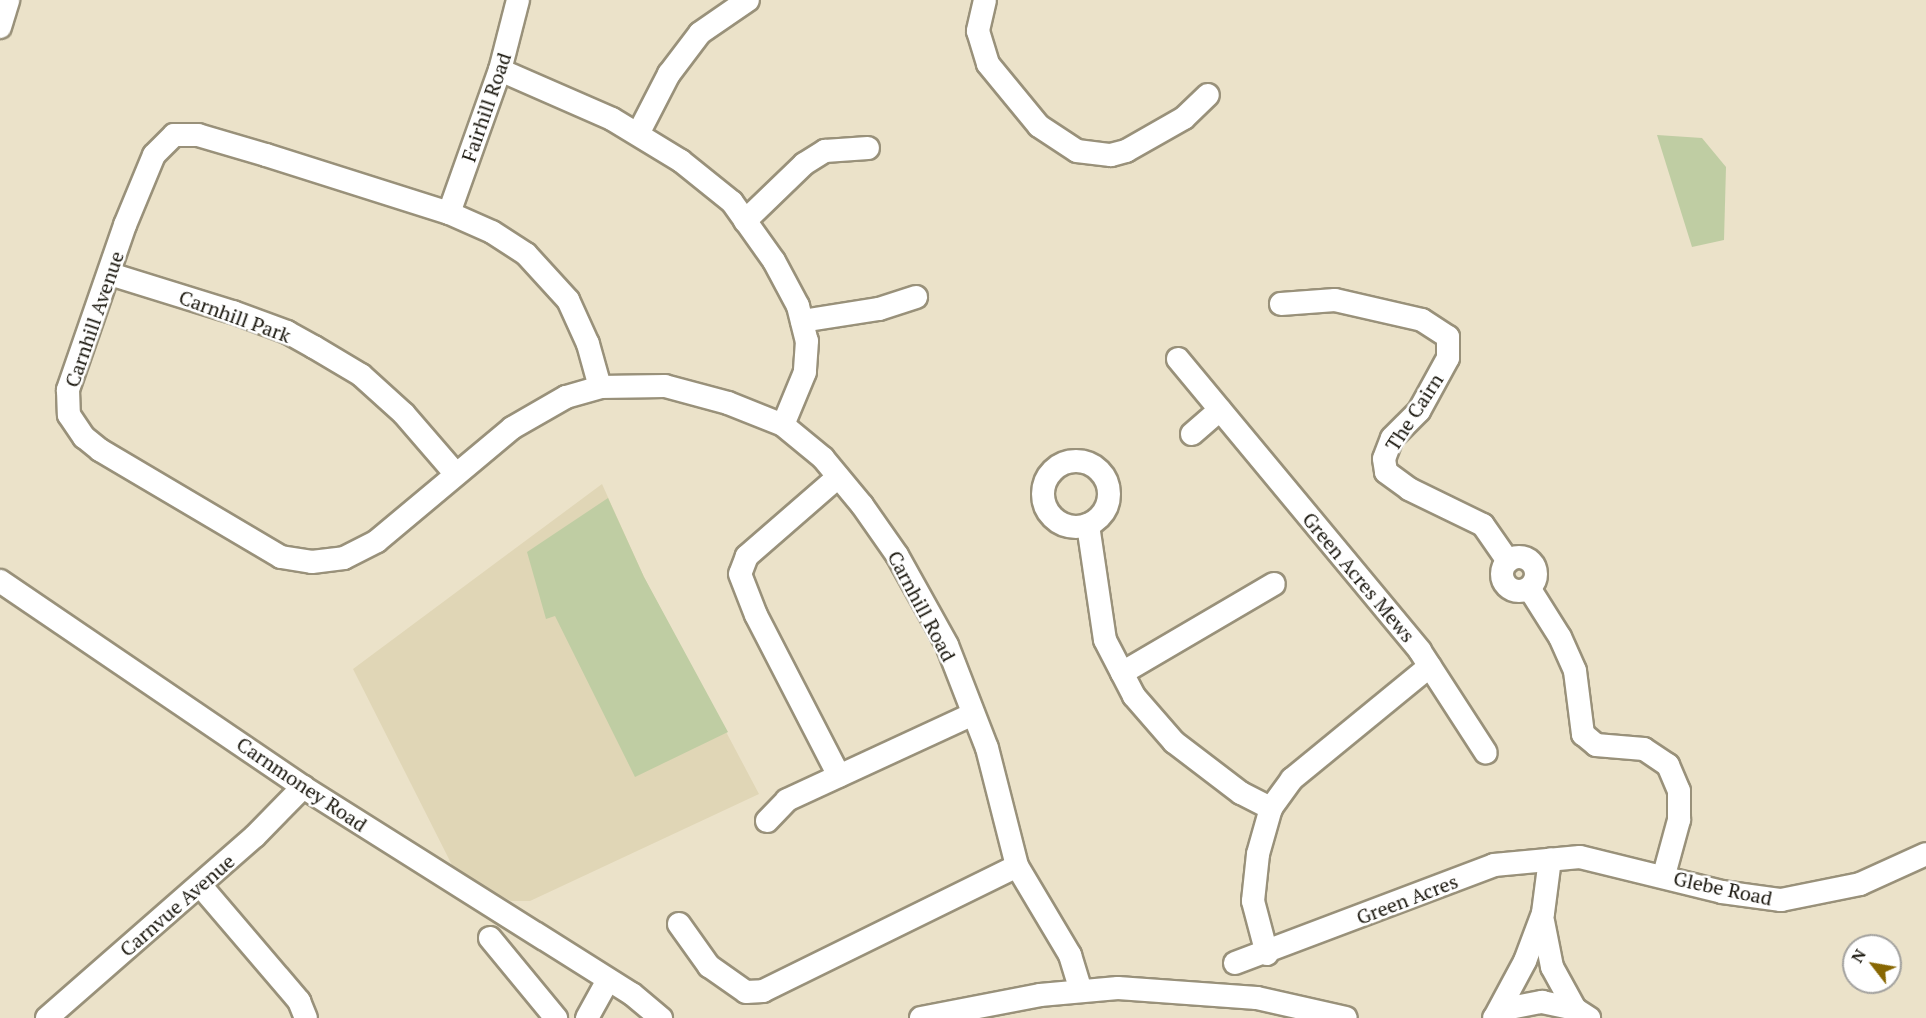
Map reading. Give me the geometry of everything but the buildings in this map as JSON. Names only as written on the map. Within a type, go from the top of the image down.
[{"type":"street","points":[[0,27],[8,0]]},
{"type":"street","name":"Fairhill Road","points":[[449,213],[500,70],[518,0]]},
{"type":"street","points":[[638,134],[669,74],[700,33],[748,0]]},
{"type":"street","points":[[985,0],[978,31],[988,64],[1039,126],[1077,151],[1111,155],[1126,151],[1184,118],[1208,95]]},
{"type":"street","points":[[500,70],[551,90],[638,134],[681,161],[732,202],[774,261],[802,321],[807,341],[805,372],[783,425]]},
{"type":"street","name":"Carnhill Avenue","points":[[174,135],[198,135],[449,213],[492,232],[526,254],[568,300],[588,344],[600,387],[566,397],[512,428],[455,473],[377,541],[344,558],[312,562],[281,557],[230,529],[100,450],[84,437],[69,415],[68,390],[110,274],[154,155],[174,135]]},
{"type":"street","points":[[745,221],[804,164],[825,151],[868,148]]},
{"type":"street","name":"Carnhill Park","points":[[110,274],[244,316],[287,332],[324,353],[362,375],[404,414],[455,473]]},
{"type":"street","points":[[802,321],[879,309],[916,297]]},
{"type":"street","name":"The Cairn","points":[[1281,304],[1335,300],[1422,320],[1448,337],[1448,358],[1419,411],[1392,438],[1384,459],[1386,472],[1408,489],[1482,525],[1508,561],[1518,557],[1533,564],[1536,574],[1529,588],[1560,636],[1575,671],[1583,734],[1596,745],[1644,749],[1668,765],[1679,791],[1679,820],[1664,875]]},
{"type":"street","name":"Green Acres Mews","points":[[1178,359],[1430,666],[1486,753]]},
{"type":"street","name":"Carnhill Road","points":[[600,387],[665,386],[728,403],[783,425],[805,442],[838,477],[897,555],[947,645],[971,715],[987,748],[1017,866],[1070,955],[1081,990]]},
{"type":"street","points":[[1192,434],[1220,410]]},
{"type":"street","points":[[838,477],[747,556],[740,573],[756,615],[839,776]]},
{"type":"street","points":[[1088,525],[1105,640],[1134,696],[1174,742],[1241,793],[1271,808]]},
{"type":"street","name":"Carnmoney Road","points":[[0,581],[303,787],[608,980],[662,1018]]},
{"type":"street","points":[[1122,673],[1274,584]]},
{"type":"street","points":[[1267,954],[1253,901],[1258,854],[1271,808],[1292,779],[1430,666]]},
{"type":"street","points":[[766,821],[787,800],[971,715]]},
{"type":"street","name":"Carnvue Avenue","points":[[47,1018],[289,805],[303,787]]},
{"type":"street","name":"Glebe Road","points":[[1550,859],[1580,857],[1664,875],[1722,892],[1781,900],[1860,884],[1926,854]]},
{"type":"street","points":[[1495,1018],[1525,961],[1543,913],[1550,859]]},
{"type":"street","name":"Green Acres","points":[[1235,963],[1267,954],[1494,865],[1550,859]]},
{"type":"street","points":[[679,924],[709,966],[746,992],[763,991],[1017,866]]},
{"type":"street","points":[[200,885],[299,1001],[306,1018]]},
{"type":"street","points":[[1543,913],[1552,967],[1585,1015]]},
{"type":"street","points":[[490,938],[556,1018]]},
{"type":"street","points":[[587,1018],[608,980]]},
{"type":"street","points":[[921,1018],[1081,990],[1206,992],[1301,1006],[1346,1018]]},
{"type":"street","points":[[1495,1018],[1510,1008],[1542,1002],[1585,1015]]},
{"type":"shaded area","points":[[602,484],[644,577],[759,794],[530,901],[511,901],[456,873],[353,669]]},
{"type":"green space","points":[[1657,135],[1702,138],[1726,167],[1724,240],[1692,247]]},
{"type":"green space","points":[[608,498],[644,577],[728,732],[635,777],[555,616],[546,619],[527,552]]}]
